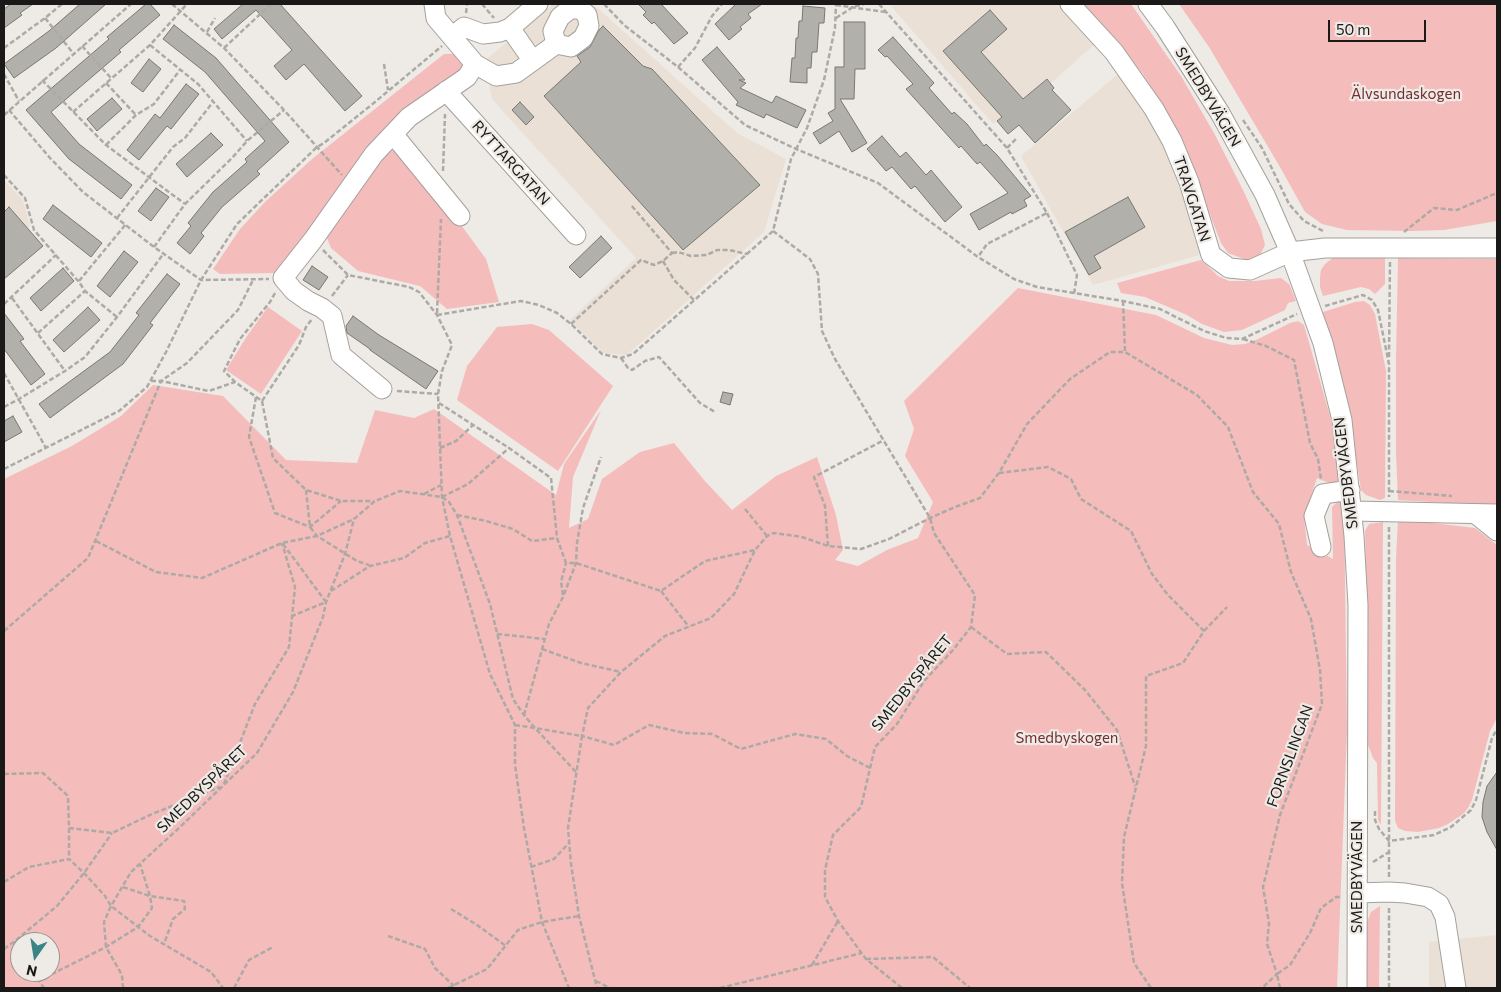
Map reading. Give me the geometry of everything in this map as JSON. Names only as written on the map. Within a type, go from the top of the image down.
[{"type":"street","points":[[434,4],[436,18],[475,64],[496,76],[516,73],[556,44]]},
{"type":"street","points":[[452,37],[464,27],[482,34],[500,32],[510,28],[538,4]]},
{"type":"street","name":"TRAVGATAN","points":[[1070,4],[1114,52],[1154,109],[1168,133],[1189,182],[1211,255],[1228,268],[1250,270],[1290,252],[1325,248],[1497,248]]},
{"type":"street","name":"SMEDBYVÄGEN","points":[[1148,4],[1165,26],[1220,113],[1265,195],[1290,252],[1323,343],[1342,420],[1352,511],[1358,605],[1352,895],[1357,988]]},
{"type":"street","points":[[510,28],[533,61]]},
{"type":"street","points":[[382,389],[341,355],[332,316],[294,291],[283,278],[314,240],[374,154],[409,117],[467,77],[475,64]]},
{"type":"street","name":"RYTTARGATAN","points":[[446,91],[576,235]]},
{"type":"street","points":[[392,134],[460,216]]},
{"type":"street","points":[[1321,547],[1314,516],[1323,494],[1350,490]]},
{"type":"street","points":[[1352,511],[1497,514]]},
{"type":"street","points":[[1476,514],[1497,531]]},
{"type":"street","points":[[1352,895],[1389,892],[1428,897],[1439,904],[1445,917],[1456,988]]},
{"type":"path","points":[[4,48],[62,4]]},
{"type":"path","points":[[4,115],[130,4]]},
{"type":"path","points":[[172,4],[208,32],[224,48],[284,110],[352,186]]},
{"type":"path","points":[[73,112],[150,45],[187,4]]},
{"type":"path","points":[[224,48],[271,4]]},
{"type":"path","points":[[604,4],[624,24],[678,67],[745,125],[796,149],[878,183],[978,257],[1014,280],[1037,287],[1123,300],[1160,309],[1204,331],[1226,338],[1242,339],[1266,346],[1294,360],[1310,443],[1318,459],[1323,494]]},
{"type":"path","points":[[678,67],[695,48],[712,16],[722,4]]},
{"type":"path","points":[[437,315],[521,301],[539,305],[557,313],[602,354],[621,358],[633,354],[773,231],[791,158],[807,128],[824,80],[835,28],[836,4],[887,12]]},
{"type":"path","points":[[836,18],[853,7],[864,4]]},
{"type":"path","points":[[879,4],[1007,148],[1047,213],[1077,274],[1074,294]]},
{"type":"path","points":[[45,18],[73,53]]},
{"type":"path","points":[[208,32],[214,18]]},
{"type":"path","points":[[4,469],[119,411],[147,386],[180,326],[201,280],[237,224],[318,147],[452,37]]},
{"type":"path","points":[[150,45],[198,84],[247,141]]},
{"type":"path","points":[[82,46],[111,78]]},
{"type":"path","points":[[384,64],[388,90]]},
{"type":"path","points":[[106,145],[136,115],[154,104],[180,70]]},
{"type":"path","points":[[4,74],[19,101]]},
{"type":"path","points":[[42,80],[106,145],[185,204]]},
{"type":"path","points":[[106,83],[136,115]]},
{"type":"path","points":[[117,218],[173,147],[185,138],[213,102]]},
{"type":"path","points":[[9,110],[50,158],[83,192],[154,247],[201,280],[283,278]]},
{"type":"path","points":[[154,247],[185,204],[247,141],[284,110]]},
{"type":"path","points":[[1241,116],[1262,148],[1289,204],[1304,221],[1322,231],[1330,232]]},
{"type":"path","points":[[1007,148],[1017,138]]},
{"type":"path","points":[[4,175],[25,198],[34,230],[85,291],[117,317]]},
{"type":"path","points":[[1388,988],[1390,235],[1405,232],[1434,208],[1457,210],[1497,192]]},
{"type":"path","points":[[631,205],[672,253]]},
{"type":"path","points":[[978,257],[987,244],[1047,213]]},
{"type":"path","points":[[79,282],[126,224]]},
{"type":"path","name":"SMEDBYSPÅRET","points":[[773,231],[810,258],[818,274],[822,331],[835,359],[930,518],[934,533],[976,595],[971,627],[953,650],[924,680],[897,724],[875,747],[861,806],[833,836],[825,870],[825,897],[838,921],[866,959],[902,988]]},
{"type":"path","points":[[314,240],[348,275],[409,287],[419,292],[437,315],[452,346],[442,370],[438,394],[442,497],[450,536],[490,674],[515,725],[515,766],[524,828],[542,922],[569,988]]},
{"type":"path","points":[[571,324],[641,260],[654,265],[663,262],[672,253],[678,252],[691,256],[707,255],[717,250],[729,250],[747,254]]},
{"type":"path","points":[[4,407],[19,400],[85,357],[164,253]]},
{"type":"path","points":[[4,304],[56,255]]},
{"type":"path","points":[[663,262],[674,280],[694,300]]},
{"type":"path","points":[[262,401],[299,345],[306,327],[348,275]]},
{"type":"path","points":[[283,278],[270,302],[240,338],[224,372],[262,401],[273,458],[306,490],[341,501],[375,501]]},
{"type":"path","points":[[4,632],[88,558],[161,381],[187,362],[238,310],[253,280]]},
{"type":"path","points":[[38,333],[85,291]]},
{"type":"path","points":[[1323,306],[1363,295],[1372,300],[1378,310],[1389,364]]},
{"type":"path","points":[[12,298],[65,371]]},
{"type":"path","points":[[597,988],[579,916],[568,828],[588,708],[622,672],[666,636],[711,618],[734,594],[754,550],[767,536],[774,533],[802,537],[828,546],[861,549],[890,539],[954,507],[980,498],[999,473],[1027,424],[1070,379],[1110,352],[1125,352],[1123,300]]},
{"type":"path","points":[[1242,339],[1301,312]]},
{"type":"path","name":"FORNSLINGAN","points":[[1125,352],[1197,396],[1228,427],[1253,492],[1279,524],[1290,572],[1311,619],[1320,670],[1322,704],[1280,815],[1264,887],[1269,923],[1267,944],[1280,988]]},
{"type":"path","points":[[621,358],[628,368],[632,370],[645,361],[658,357],[700,403],[715,412]]},
{"type":"path","points":[[4,373],[46,448]]},
{"type":"path","points":[[151,380],[209,391],[236,382]]},
{"type":"path","points":[[382,389],[438,394]]},
{"type":"path","points":[[256,396],[249,437],[276,513],[310,527],[317,536],[357,561],[370,566]]},
{"type":"path","points":[[439,403],[509,448],[551,478],[557,538],[566,563],[561,582],[563,597]]},
{"type":"path","points":[[439,448],[456,441],[473,425]]},
{"type":"path","points":[[828,546],[825,506],[814,477],[884,440]]},
{"type":"path","points":[[442,497],[468,484],[509,448]]},
{"type":"path","points":[[524,715],[549,624],[563,597],[576,563],[577,543],[583,508],[601,457]]},
{"type":"path","points":[[999,473],[1048,467],[1071,479],[1081,499],[1131,531],[1152,574],[1168,595],[1204,631]]},
{"type":"path","points":[[423,494],[441,485]]},
{"type":"path","points":[[306,490],[310,527]]},
{"type":"path","points":[[96,540],[156,572],[202,578],[282,543],[317,536],[354,519],[375,501],[400,491],[442,497],[449,502],[457,515],[490,604],[514,699],[535,728],[576,772]]},
{"type":"path","points":[[1389,491],[1458,496]]},
{"type":"path","points":[[310,527],[341,501]]},
{"type":"path","points":[[745,509],[767,536]]},
{"type":"path","points":[[457,515],[513,529],[532,541],[557,538]]},
{"type":"path","name":"SMEDBYSPÅRET","points":[[123,988],[122,975],[106,947],[104,922],[111,906],[131,872],[257,753],[292,692],[323,617],[326,602],[345,554],[354,519]]},
{"type":"path","points":[[331,591],[370,566],[404,558],[426,542],[450,536]]},
{"type":"path","points":[[282,543],[326,602],[292,617]]},
{"type":"path","points":[[26,932],[57,906],[112,833],[152,814],[223,786],[254,704],[289,647],[295,587],[282,543]]},
{"type":"path","points":[[662,591],[705,561],[754,550]]},
{"type":"path","points":[[566,563],[576,563],[662,591],[689,627]]},
{"type":"path","points":[[1150,988],[1134,963],[1122,883],[1124,837],[1146,746],[1146,676],[1183,663],[1204,631],[1227,607]]},
{"type":"path","points":[[971,627],[1007,654],[1046,652],[1085,690],[1117,730],[1135,787]]},
{"type":"path","points":[[497,634],[545,639]]},
{"type":"path","points":[[542,649],[581,663],[622,672]]},
{"type":"path","points":[[515,725],[582,736],[614,745],[649,725],[684,733],[712,734],[740,749],[795,734],[826,739],[847,756],[870,768]]},
{"type":"path","points":[[1389,841],[1434,835],[1451,827],[1465,817],[1476,800],[1492,738],[1497,729]]},
{"type":"path","points":[[4,774],[43,773],[68,796],[69,859],[84,872],[105,896],[111,906],[138,927],[211,972],[223,988]]},
{"type":"path","points":[[1374,807],[1375,820],[1379,829],[1389,841]]},
{"type":"path","points":[[69,828],[112,833]]},
{"type":"path","points":[[531,867],[554,859],[569,843]]},
{"type":"path","points":[[4,882],[29,867],[69,859]]},
{"type":"path","points":[[60,970],[106,947],[138,927],[152,908],[140,864]]},
{"type":"path","points":[[123,888],[150,896],[184,901],[185,909],[173,919],[164,944]]},
{"type":"path","points":[[1262,988],[1290,964],[1310,933],[1321,908],[1336,898],[1352,895]]},
{"type":"path","points":[[451,909],[506,946]]},
{"type":"path","points":[[448,988],[487,969],[518,930],[542,922],[579,916]]},
{"type":"path","points":[[812,966],[838,921]]},
{"type":"path","points":[[388,936],[425,949],[435,968],[454,986]]},
{"type":"path","points":[[234,988],[249,960],[273,947]]},
{"type":"path","points":[[720,988],[862,953]]},
{"type":"path","points":[[866,959],[933,957],[970,988]]},
{"type":"path","points":[[596,981],[610,988]]},
{"type":"shaded area","points":[[554,4],[593,4],[737,133],[786,159],[764,232],[627,355],[603,353],[570,320],[636,258],[492,99],[485,60]]},
{"type":"shaded area","points":[[894,4],[1060,4],[1095,44],[1051,83],[1047,78],[993,124],[891,6]]},
{"type":"shaded area","points":[[1118,74],[1152,119],[1181,185],[1203,254],[1093,285],[1021,156]]},
{"type":"shaded area","points":[[4,180],[23,200],[30,226],[4,252]]},
{"type":"shaded area","points":[[1497,935],[1497,988],[1429,988],[1429,942]]},
{"type":"green space","points":[[1084,4],[1131,4],[1181,76],[1214,133],[1261,229],[1265,245],[1260,255],[1247,260],[1228,253],[1221,243],[1178,132],[1143,74]]},
{"type":"green space","name":"Älvsundaskogen","points":[[1179,4],[1497,4],[1497,221],[1444,230],[1412,231],[1347,230],[1322,224],[1305,212],[1209,47]]},
{"type":"green space","points":[[444,54],[454,54],[464,64],[459,76],[408,114],[289,264],[275,273],[220,274],[213,269],[240,229],[265,202],[312,159]]},
{"type":"green space","points":[[400,150],[453,214],[486,259],[499,302],[447,309],[420,286],[358,271],[331,248],[325,233],[388,151]]},
{"type":"green space","points":[[1385,256],[1385,284],[1375,294],[1369,289],[1361,287],[1323,296],[1320,287],[1321,270],[1334,257]]},
{"type":"green space","points":[[1398,258],[1497,259],[1497,506],[1398,500],[1396,358]]},
{"type":"green space","points":[[1201,260],[1218,276],[1229,281],[1281,278],[1289,284],[1296,301],[1288,303],[1285,310],[1242,330],[1224,332],[1202,324],[1187,315],[1145,297],[1121,293],[1117,283]]},
{"type":"green space","name":"Smedbyskogen","points":[[1018,288],[1156,315],[1204,338],[1232,345],[1245,344],[1290,323],[1298,321],[1304,325],[1334,430],[1342,482],[1336,486],[1317,478],[1304,517],[1307,545],[1333,559],[1332,507],[1338,501],[1344,503],[1347,731],[1337,988],[4,988],[4,479],[72,446],[121,416],[153,385],[223,396],[286,460],[357,463],[375,410],[414,418],[434,409],[556,495],[564,464],[601,410],[573,477],[569,528],[588,519],[602,479],[640,452],[674,443],[704,480],[732,510],[776,476],[817,457],[836,515],[843,550],[835,560],[858,566],[887,550],[918,538],[933,502],[905,456],[914,429],[904,401]]},
{"type":"green space","points":[[1364,301],[1370,305],[1375,314],[1386,371],[1385,498],[1380,500],[1366,495],[1361,490],[1350,420],[1323,312]]},
{"type":"green space","points":[[268,307],[302,331],[261,394],[226,370]]},
{"type":"green space","points":[[532,324],[549,330],[613,386],[558,471],[457,400],[467,366],[497,327]]},
{"type":"green space","points":[[1398,519],[1475,528],[1497,545],[1497,718],[1490,731],[1472,800],[1468,808],[1463,814],[1448,824],[1439,828],[1418,832],[1405,831],[1398,828],[1395,821],[1396,559]]},
{"type":"green space","points":[[1383,522],[1381,825],[1378,820],[1377,763],[1368,745],[1365,531],[1369,524]]},
{"type":"green space","points":[[1380,906],[1379,988],[1365,988],[1366,925],[1371,912]]},
{"type":"building","points":[[11,4],[33,4],[4,28],[4,9]]},
{"type":"building","points":[[80,4],[106,4],[56,48],[14,78],[4,64],[49,31]]},
{"type":"building","points":[[146,4],[150,4],[160,15],[119,50],[121,52],[51,112],[79,144],[132,185],[121,199],[69,159],[26,110],[109,39],[107,37]]},
{"type":"building","points":[[243,4],[280,4],[362,96],[345,111],[304,64],[286,80],[274,66],[292,50],[256,10],[222,39],[214,29]]},
{"type":"building","points":[[638,4],[661,4],[688,33],[674,44],[654,22],[652,24],[643,15],[646,12]]},
{"type":"building","points":[[736,4],[762,4],[748,14],[751,18],[729,40],[715,24]]},
{"type":"building","points":[[803,6],[825,8],[824,23],[819,23],[817,52],[812,52],[811,68],[807,68],[807,83],[790,82],[792,58],[795,58],[796,38],[798,38],[799,21],[802,21]]},
{"type":"building","points":[[990,10],[1007,29],[981,52],[1023,99],[1047,79],[1054,88],[1052,90],[1071,110],[1035,143],[1019,125],[1008,134],[997,121],[1002,117],[943,51]]},
{"type":"building","points":[[844,22],[865,22],[865,69],[855,69],[854,99],[840,99],[867,143],[852,152],[839,131],[820,144],[813,133],[833,121],[828,113],[835,109],[835,67],[844,67]]},
{"type":"building","points":[[174,25],[216,58],[289,142],[257,171],[260,174],[222,207],[201,233],[204,236],[190,254],[177,243],[191,226],[188,223],[213,192],[247,162],[245,159],[265,141],[205,72],[163,39]]},
{"type":"building","points":[[603,26],[643,66],[652,69],[760,185],[683,250],[544,96],[581,62],[577,56],[590,47]]},
{"type":"building","points":[[893,37],[934,83],[929,88],[952,114],[954,112],[967,124],[984,146],[986,144],[997,155],[1031,196],[1024,200],[1027,206],[1012,214],[1011,212],[979,230],[970,214],[1008,193],[980,162],[977,164],[961,146],[959,148],[906,89],[913,84],[887,56],[885,57],[878,50]]},
{"type":"building","points":[[717,47],[745,80],[739,80],[746,83],[740,88],[772,103],[776,96],[806,110],[797,128],[766,114],[764,118],[736,105],[738,102],[702,60]]},
{"type":"building","points":[[149,59],[161,69],[143,92],[131,83]]},
{"type":"building","points":[[186,84],[199,94],[171,129],[167,126],[139,160],[127,150],[155,114],[160,118]]},
{"type":"building","points":[[112,98],[122,109],[97,131],[87,119]]},
{"type":"building","points":[[520,102],[534,117],[526,125],[512,110]]},
{"type":"building","points":[[211,133],[223,145],[187,177],[176,164]]},
{"type":"building","points":[[882,136],[900,157],[906,152],[926,175],[931,170],[962,207],[945,222],[915,186],[911,189],[892,167],[886,171],[867,149]]},
{"type":"building","points":[[156,188],[169,197],[151,221],[138,211]]},
{"type":"building","points":[[1128,197],[1145,227],[1094,256],[1101,268],[1089,275],[1065,232]]},
{"type":"building","points":[[53,205],[102,243],[91,257],[43,219]]},
{"type":"building","points":[[9,207],[43,246],[4,279],[4,212]]},
{"type":"building","points":[[601,236],[612,248],[580,278],[569,267]]},
{"type":"building","points":[[124,251],[138,262],[110,297],[97,286]]},
{"type":"building","points":[[312,266],[328,277],[319,290],[303,280]]},
{"type":"building","points":[[63,268],[74,281],[41,311],[30,298]]},
{"type":"building","points":[[167,274],[180,284],[150,323],[153,325],[123,364],[50,418],[39,404],[110,352],[139,315],[136,313]]},
{"type":"building","points":[[88,307],[100,320],[64,352],[53,340]]},
{"type":"building","points":[[4,313],[24,339],[20,341],[45,374],[31,385],[4,349]]},
{"type":"building","points":[[353,316],[379,335],[438,371],[426,389],[347,333],[346,326]]},
{"type":"building","points":[[723,392],[733,394],[730,405],[720,402]]},
{"type":"building","points":[[13,416],[22,432],[4,442],[4,421]]},
{"type":"building","points":[[1497,772],[1497,850],[1487,832],[1482,817],[1487,786]]}]
